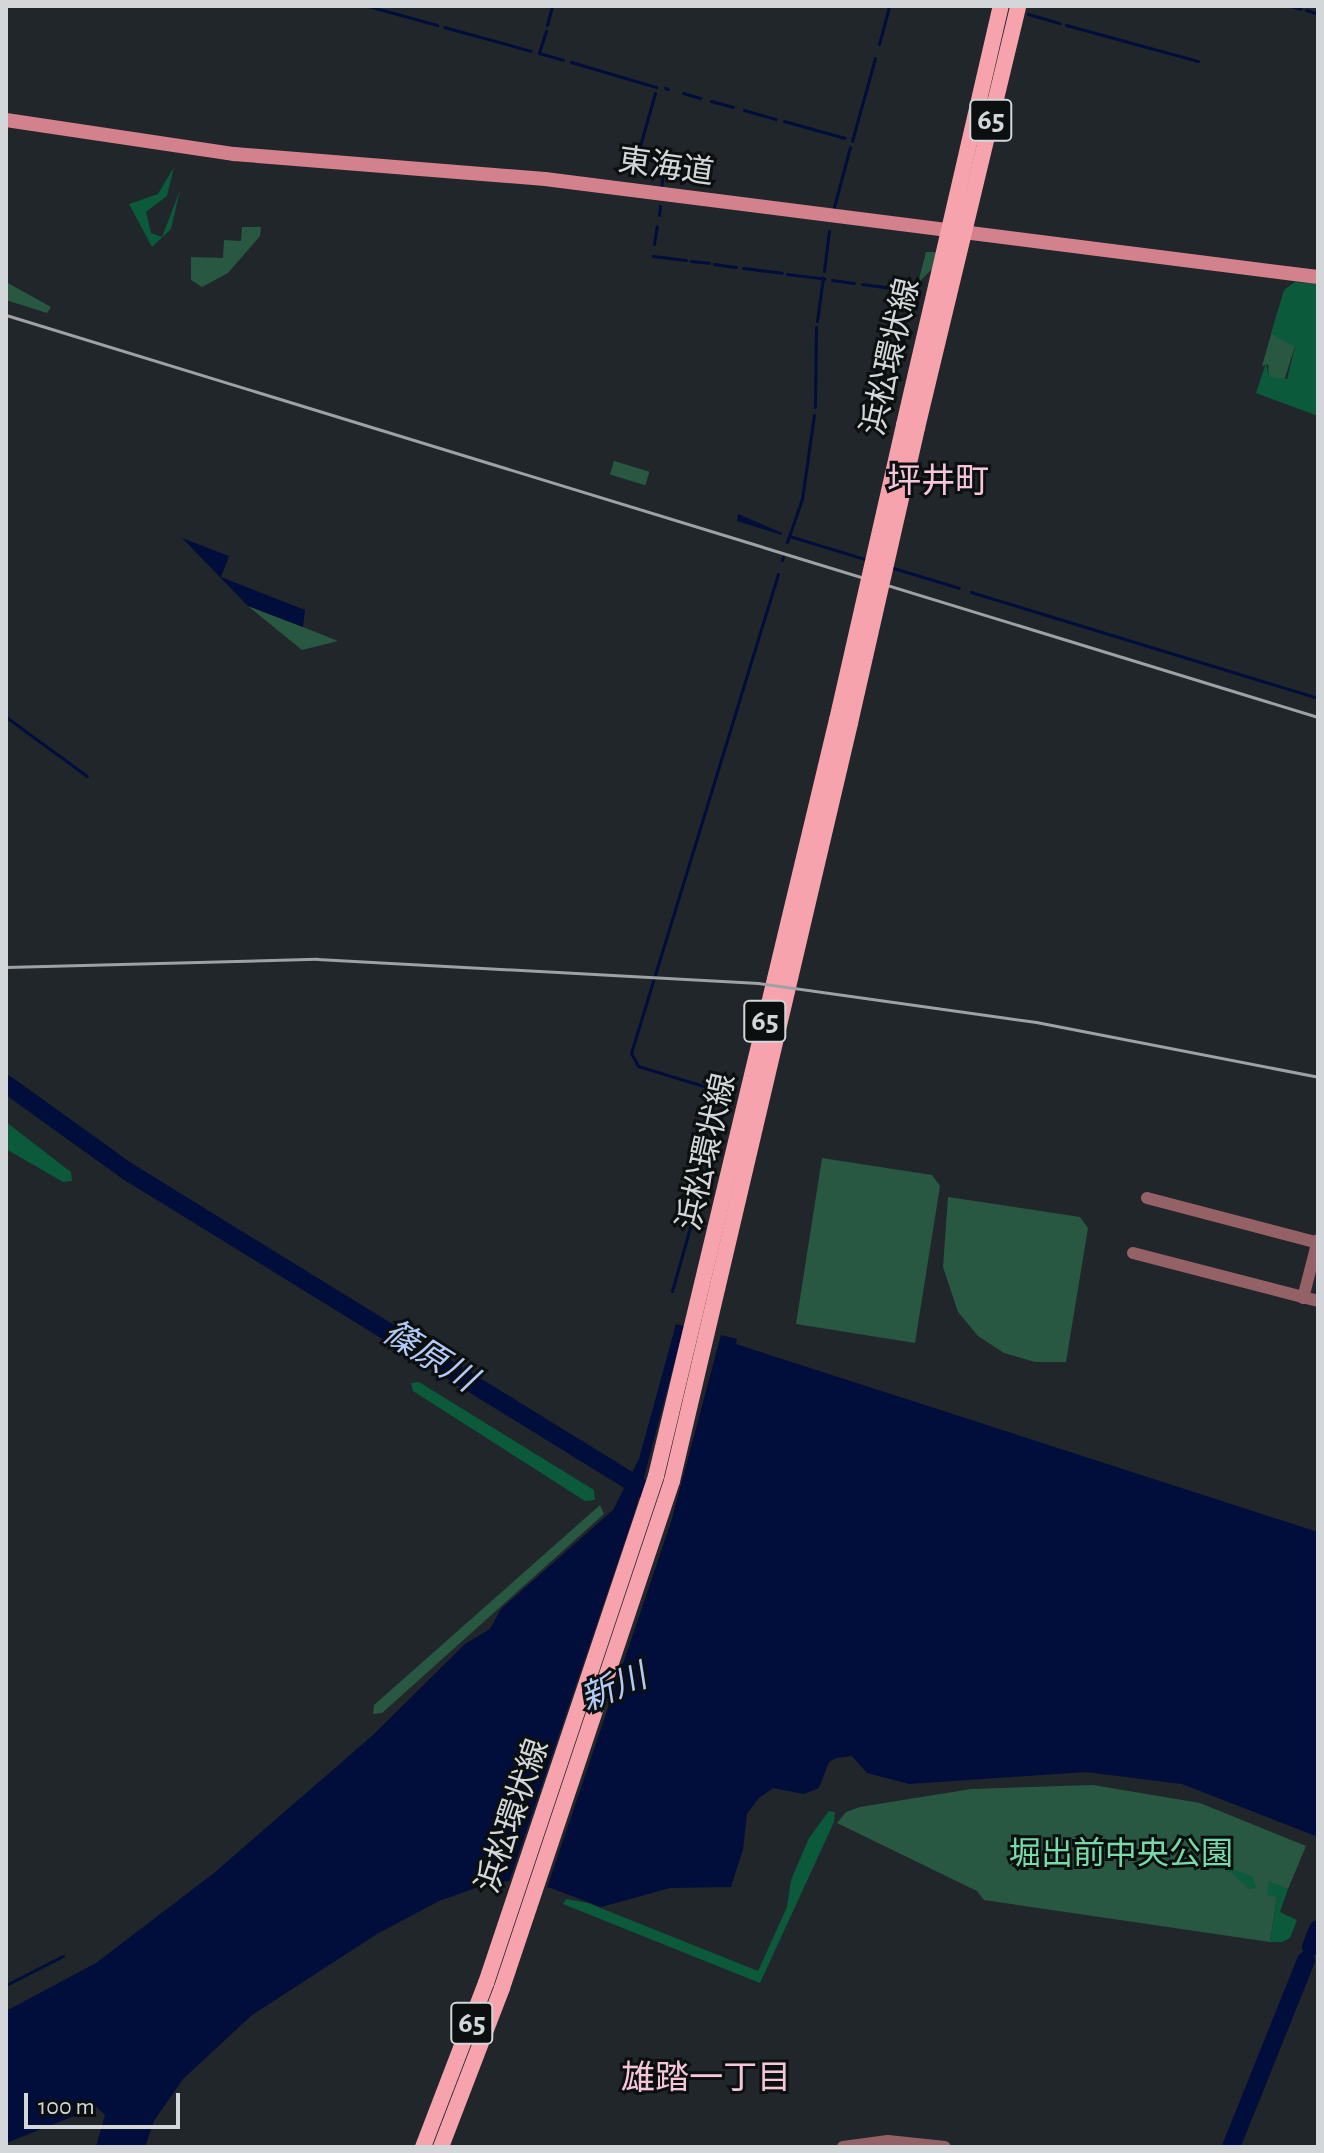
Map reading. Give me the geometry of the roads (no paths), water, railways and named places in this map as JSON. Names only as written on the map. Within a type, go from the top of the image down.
[{"type":"main road","name":"浜松環状線","points":[[441,2147],[523,1899],[705,1319],[956,233],[1001,6]]},
{"type":"main road","name":"浜松環状線","points":[[956,233],[1018,6]]},
{"type":"main road","name":"東海道","points":[[6,120],[251,156],[545,179],[1318,277]]},
{"type":"main road","name":"浜松環状線","points":[[423,2147],[523,1899]]},
{"type":"street","points":[[1147,1198],[1318,1242],[1303,1298]]},
{"type":"street","points":[[1133,1253],[1318,1301]]},
{"type":"street","points":[[843,2147],[888,2141],[945,2147]]},
{"type":"water","points":[[738,514],[782,533],[782,535],[737,521]]},
{"type":"water","points":[[182,538],[229,556],[221,577],[305,610],[303,627],[248,606]]},
{"type":"water","name":"新川","points":[[676,1324],[737,1339],[736,1344],[1318,1532],[1318,1837],[1182,1784],[1086,1772],[909,1784],[867,1773],[852,1756],[836,1758],[829,1762],[819,1788],[804,1794],[773,1788],[758,1799],[747,1814],[743,1849],[731,1887],[670,1888],[601,1907],[551,1888],[509,1881],[487,1884],[439,1901],[377,1934],[252,2015],[183,2079],[154,2121],[145,2147],[96,2147],[105,2115],[97,2107],[6,2143],[6,2011],[96,1963],[214,1873],[373,1735],[465,1644],[490,1629],[501,1609],[613,1510],[639,1459]]},
{"type":"waterway","points":[[368,6],[437,25]]},
{"type":"waterway","points":[[547,25],[552,6]]},
{"type":"waterway","points":[[879,44],[889,6]]},
{"type":"waterway","points":[[1291,6],[1301,9]]},
{"type":"waterway","points":[[1306,10],[1318,14]]},
{"type":"waterway","points":[[1028,14],[1060,23]]},
{"type":"waterway","points":[[1066,25],[1198,61]]},
{"type":"waterway","points":[[444,27],[531,51]]},
{"type":"waterway","points":[[546,31],[539,53],[563,60]]},
{"type":"waterway","points":[[852,141],[875,58]]},
{"type":"waterway","points":[[571,62],[656,87]]},
{"type":"waterway","points":[[655,93],[637,156],[664,164],[661,187]]},
{"type":"waterway","points":[[683,93],[700,98]]},
{"type":"waterway","points":[[711,101],[733,107]]},
{"type":"waterway","points":[[744,110],[776,119]]},
{"type":"waterway","points":[[784,121],[845,138]]},
{"type":"waterway","points":[[834,207],[850,147]]},
{"type":"waterway","points":[[659,215],[660,206]]},
{"type":"waterway","points":[[654,244],[657,226]]},
{"type":"waterway","points":[[824,271],[829,231]]},
{"type":"waterway","points":[[653,256],[686,260]]},
{"type":"waterway","points":[[691,261],[709,263]]},
{"type":"waterway","points":[[714,264],[736,267]]},
{"type":"waterway","points":[[743,268],[782,273]]},
{"type":"waterway","points":[[787,274],[825,279]]},
{"type":"waterway","points":[[817,321],[823,277]]},
{"type":"waterway","points":[[832,280],[854,283]]},
{"type":"waterway","points":[[862,284],[907,290]]},
{"type":"waterway","points":[[815,407],[816,327]]},
{"type":"waterway","points":[[787,542],[802,499],[814,415]]},
{"type":"waterway","points":[[789,536],[868,560]]},
{"type":"waterway","points":[[890,567],[959,588]]},
{"type":"waterway","points":[[710,1088],[638,1066],[631,1053],[778,574]]},
{"type":"waterway","points":[[971,592],[1318,698]]},
{"type":"waterway","points":[[6,717],[87,776]]},
{"type":"waterway","name":"篠原川","points":[[6,1084],[127,1171],[648,1492]]},
{"type":"waterway","points":[[672,1291],[728,1093],[724,1092]]},
{"type":"waterway","points":[[1311,1947],[1318,1929]]},
{"type":"waterway","points":[[6,1985],[63,1956]]},
{"type":"waterway","points":[[1231,2147],[1306,1960]]},
{"type":"railway","points":[[6,315],[1318,717]]},
{"type":"railway","points":[[6,967],[317,959],[758,983],[1036,1022],[1318,1077]]},
{"type":"district","name":"坪井町","points":[[938,483]]},
{"type":"district","name":"雄踏一丁目","points":[[706,2080]]},
{"type":"park label","name":"堀出前中央公園","points":[[1121,1854]]}]
